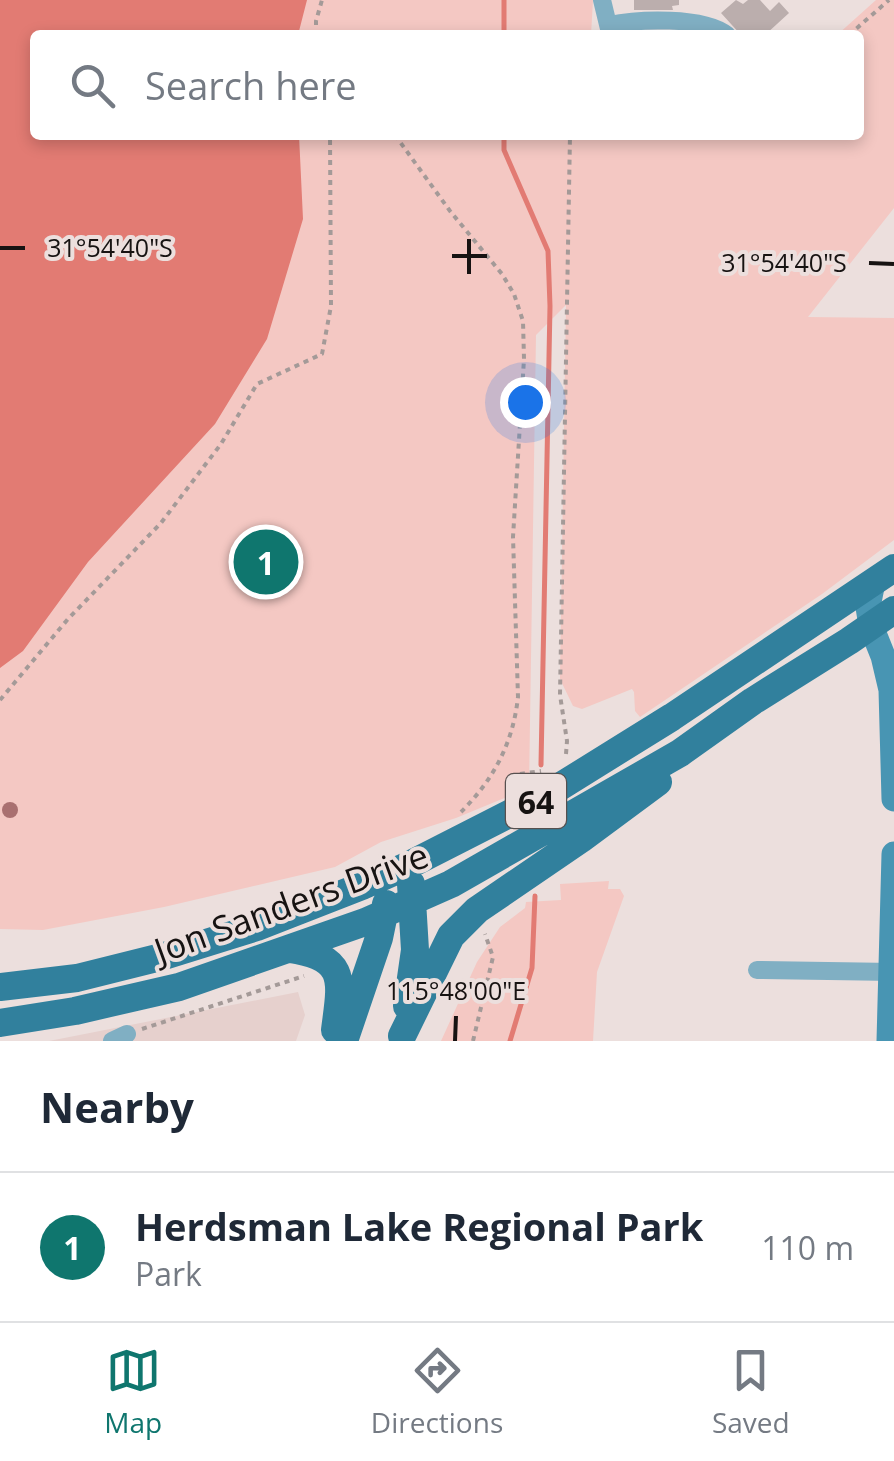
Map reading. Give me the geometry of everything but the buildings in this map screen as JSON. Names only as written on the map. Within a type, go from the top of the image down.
[{"type":"main road","points":[[883,575],[868,607],[892,690],[894,800]]},
{"type":"main road","name":"Jon Sanders Drive","points":[[0,987],[77,978],[160,957],[257,927],[401,868],[548,794],[672,717],[883,575]]},
{"type":"main road","name":"Jon Sanders Drive","points":[[0,1023],[76,1012],[179,987],[384,914],[451,884],[680,753],[894,610]]},
{"type":"main road","points":[[401,1038],[451,936],[477,910],[656,784],[680,753]]},
{"type":"main road","points":[[889,1041],[894,854]]},
{"type":"main road","points":[[401,868],[412,901],[415,950],[401,1038]]},
{"type":"main road","points":[[344,1041],[401,868]]},
{"type":"main road","points":[[290,949],[313,954],[333,966],[340,985],[334,1041]]},
{"type":"street","points":[[602,0],[610,30],[627,21],[674,22],[721,30]]},
{"type":"street","points":[[757,970],[892,972]]},
{"type":"path","points":[[316,30],[322,0]]},
{"type":"path","points":[[855,30],[890,0]]},
{"type":"path","points":[[0,700],[68,619],[161,522],[222,444],[257,384],[322,354],[331,306],[330,140]]},
{"type":"path","points":[[398,140],[502,274],[523,322],[512,537],[516,714],[494,774],[456,818]]},
{"type":"path","points":[[563,764],[567,741],[560,695],[570,140]]},
{"type":"path","points":[[520,774],[553,770]]},
{"type":"path","points":[[473,1041],[493,957],[483,926]]},
{"type":"path","points":[[119,1038],[333,966]]},
{"type":"shaded area","points":[[0,0],[593,0],[591,30],[30,30],[30,140],[864,140],[864,30],[843,30],[876,0],[894,0],[894,208],[808,317],[894,318],[894,540],[822,594],[640,717],[635,711],[632,689],[582,709],[573,706],[560,679],[566,305],[536,335],[529,788],[456,818],[381,842],[335,867],[164,907],[43,930],[0,929]]},
{"type":"shaded area","points":[[0,0],[307,0],[299,30],[30,30],[30,140],[299,140],[303,219],[267,339],[215,424],[88,562],[23,651],[0,668]]},
{"type":"shaded area","points":[[609,881],[608,889],[620,889],[624,896],[597,972],[593,1041],[441,1041],[477,962],[500,927],[525,908],[526,902],[561,900],[560,884]]},
{"type":"shaded area","points":[[298,992],[305,1015],[296,1041],[49,1041]]},
{"type":"waterway","points":[[504,0],[504,30]]},
{"type":"waterway","points":[[504,140],[504,150],[548,251],[541,765]]},
{"type":"waterway","points":[[510,1041],[532,968],[535,896]]},
{"type":"place","name":"Herdsman Lake Regional Park","points":[[266,562]]}]
